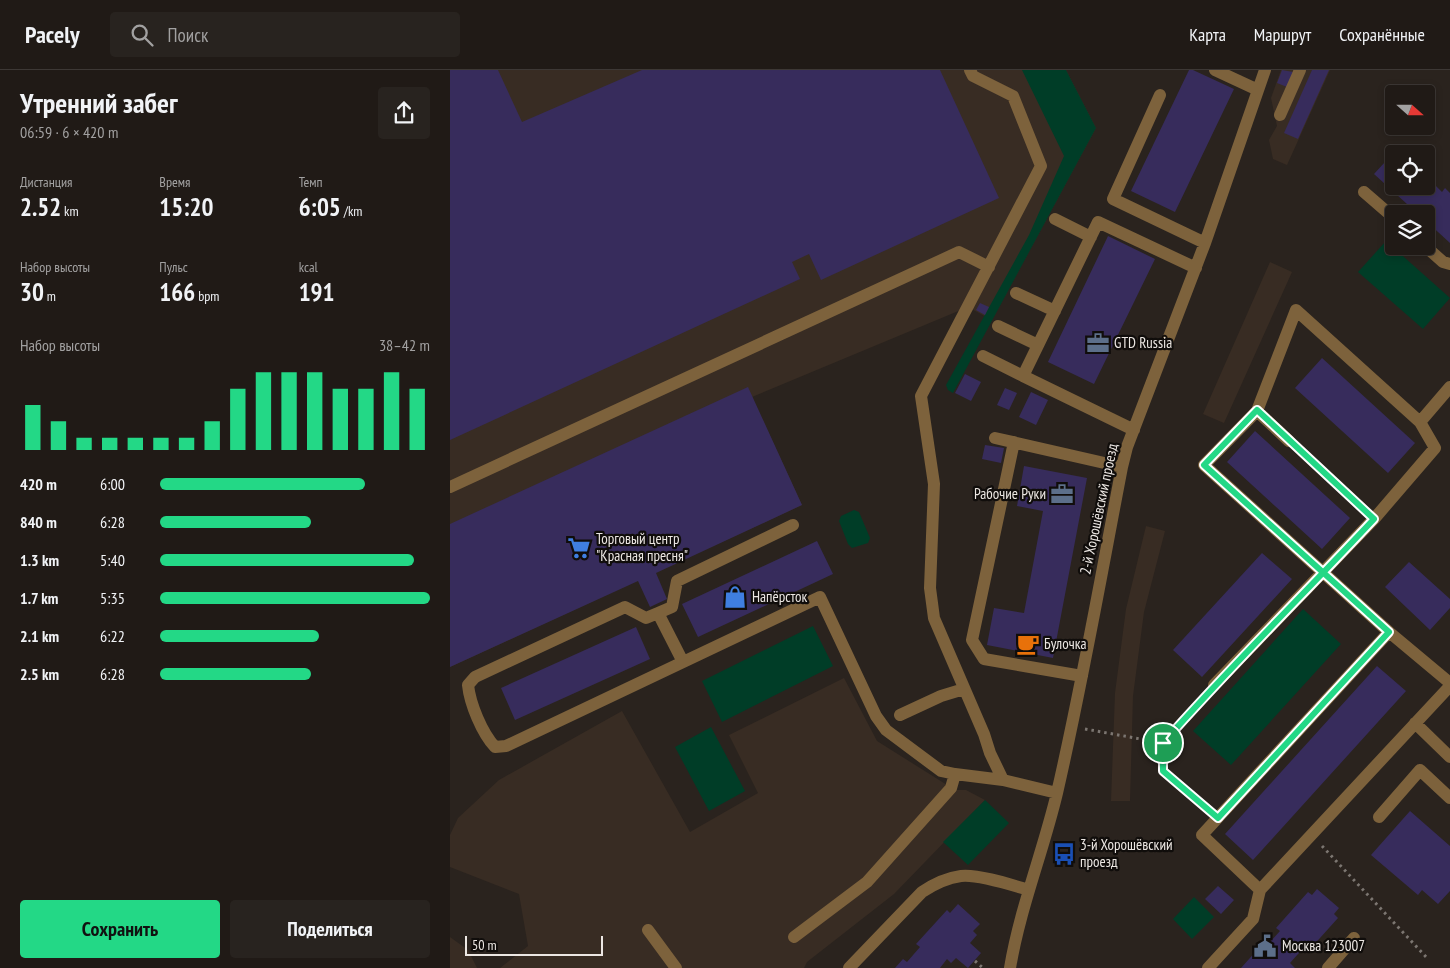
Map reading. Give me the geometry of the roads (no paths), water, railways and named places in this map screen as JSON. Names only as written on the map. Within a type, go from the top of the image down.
[{"type":"street","points":[[970,70],[972,76],[1013,96],[1042,166],[921,396],[934,484],[930,588],[934,618],[1002,780]]},
{"type":"street","points":[[1215,70],[1258,90]]},
{"type":"street","name":"2-й Хорошёвский проезд","points":[[1010,968],[1029,890],[1044,844],[1072,727],[1122,467],[1134,430],[1196,268],[1265,70]]},
{"type":"street","points":[[1280,115],[1300,70]]},
{"type":"street","points":[[1160,95],[1113,199],[1205,243]]},
{"type":"street","points":[[1364,192],[1385,210]]},
{"type":"street","points":[[1055,219],[1091,237]]},
{"type":"street","points":[[1023,376],[1098,222],[1196,268]]},
{"type":"street","points":[[450,487],[959,252],[989,267]]},
{"type":"street","points":[[1435,255],[1443,262],[1450,264]]},
{"type":"street","points":[[1016,292],[1055,311]]},
{"type":"street","points":[[1208,968],[1253,919],[1260,890],[1450,685],[1322,574],[1204,465],[1257,410],[1296,310],[1420,422],[1435,448],[1374,519],[1322,574],[1214,685]]},
{"type":"street","points":[[998,326],[1038,345]]},
{"type":"street","points":[[983,356],[1134,430]]},
{"type":"street","points":[[1420,422],[1450,387]]},
{"type":"street","points":[[1257,410],[1289,441]]},
{"type":"street","points":[[995,438],[1122,467]]},
{"type":"street","points":[[1014,442],[972,640],[984,659],[1082,676]]},
{"type":"street","points":[[794,525],[677,582],[672,607],[646,618],[625,607],[475,678],[468,685],[469,698],[489,740],[495,747],[506,746],[820,597],[876,716],[886,730],[941,771],[1002,780],[1057,793]]},
{"type":"street","points":[[658,613],[683,662]]},
{"type":"street","points":[[1260,890],[1202,835],[1389,632]]},
{"type":"street","points":[[900,715],[941,696],[964,689]]},
{"type":"street","points":[[1415,723],[1450,757]]},
{"type":"street","points":[[1379,817],[1420,770],[1450,798]]},
{"type":"street","points":[[794,937],[867,882],[951,788],[955,774]]},
{"type":"street","points":[[849,968],[922,892],[934,884],[962,876],[976,877],[1029,890]]},
{"type":"street","points":[[648,930],[676,968]]},
{"type":"street","points":[[1328,968],[1354,938]]},
{"type":"place","name":"GTD Russia","points":[[1098,343]]},
{"type":"place","name":"Рабочие Руки","points":[[1062,494]]},
{"type":"place","name":"Торговый центр \"Красная пресня\"","points":[[579,548]]},
{"type":"place","name":"Напёрсток","points":[[735,597]]},
{"type":"place","name":"Булочка","points":[[1028,644]]},
{"type":"place","name":"3-й Хорошёвский проезд","points":[[1064,854]]},
{"type":"place","name":"Москва 123007","points":[[1265,946]]}]
